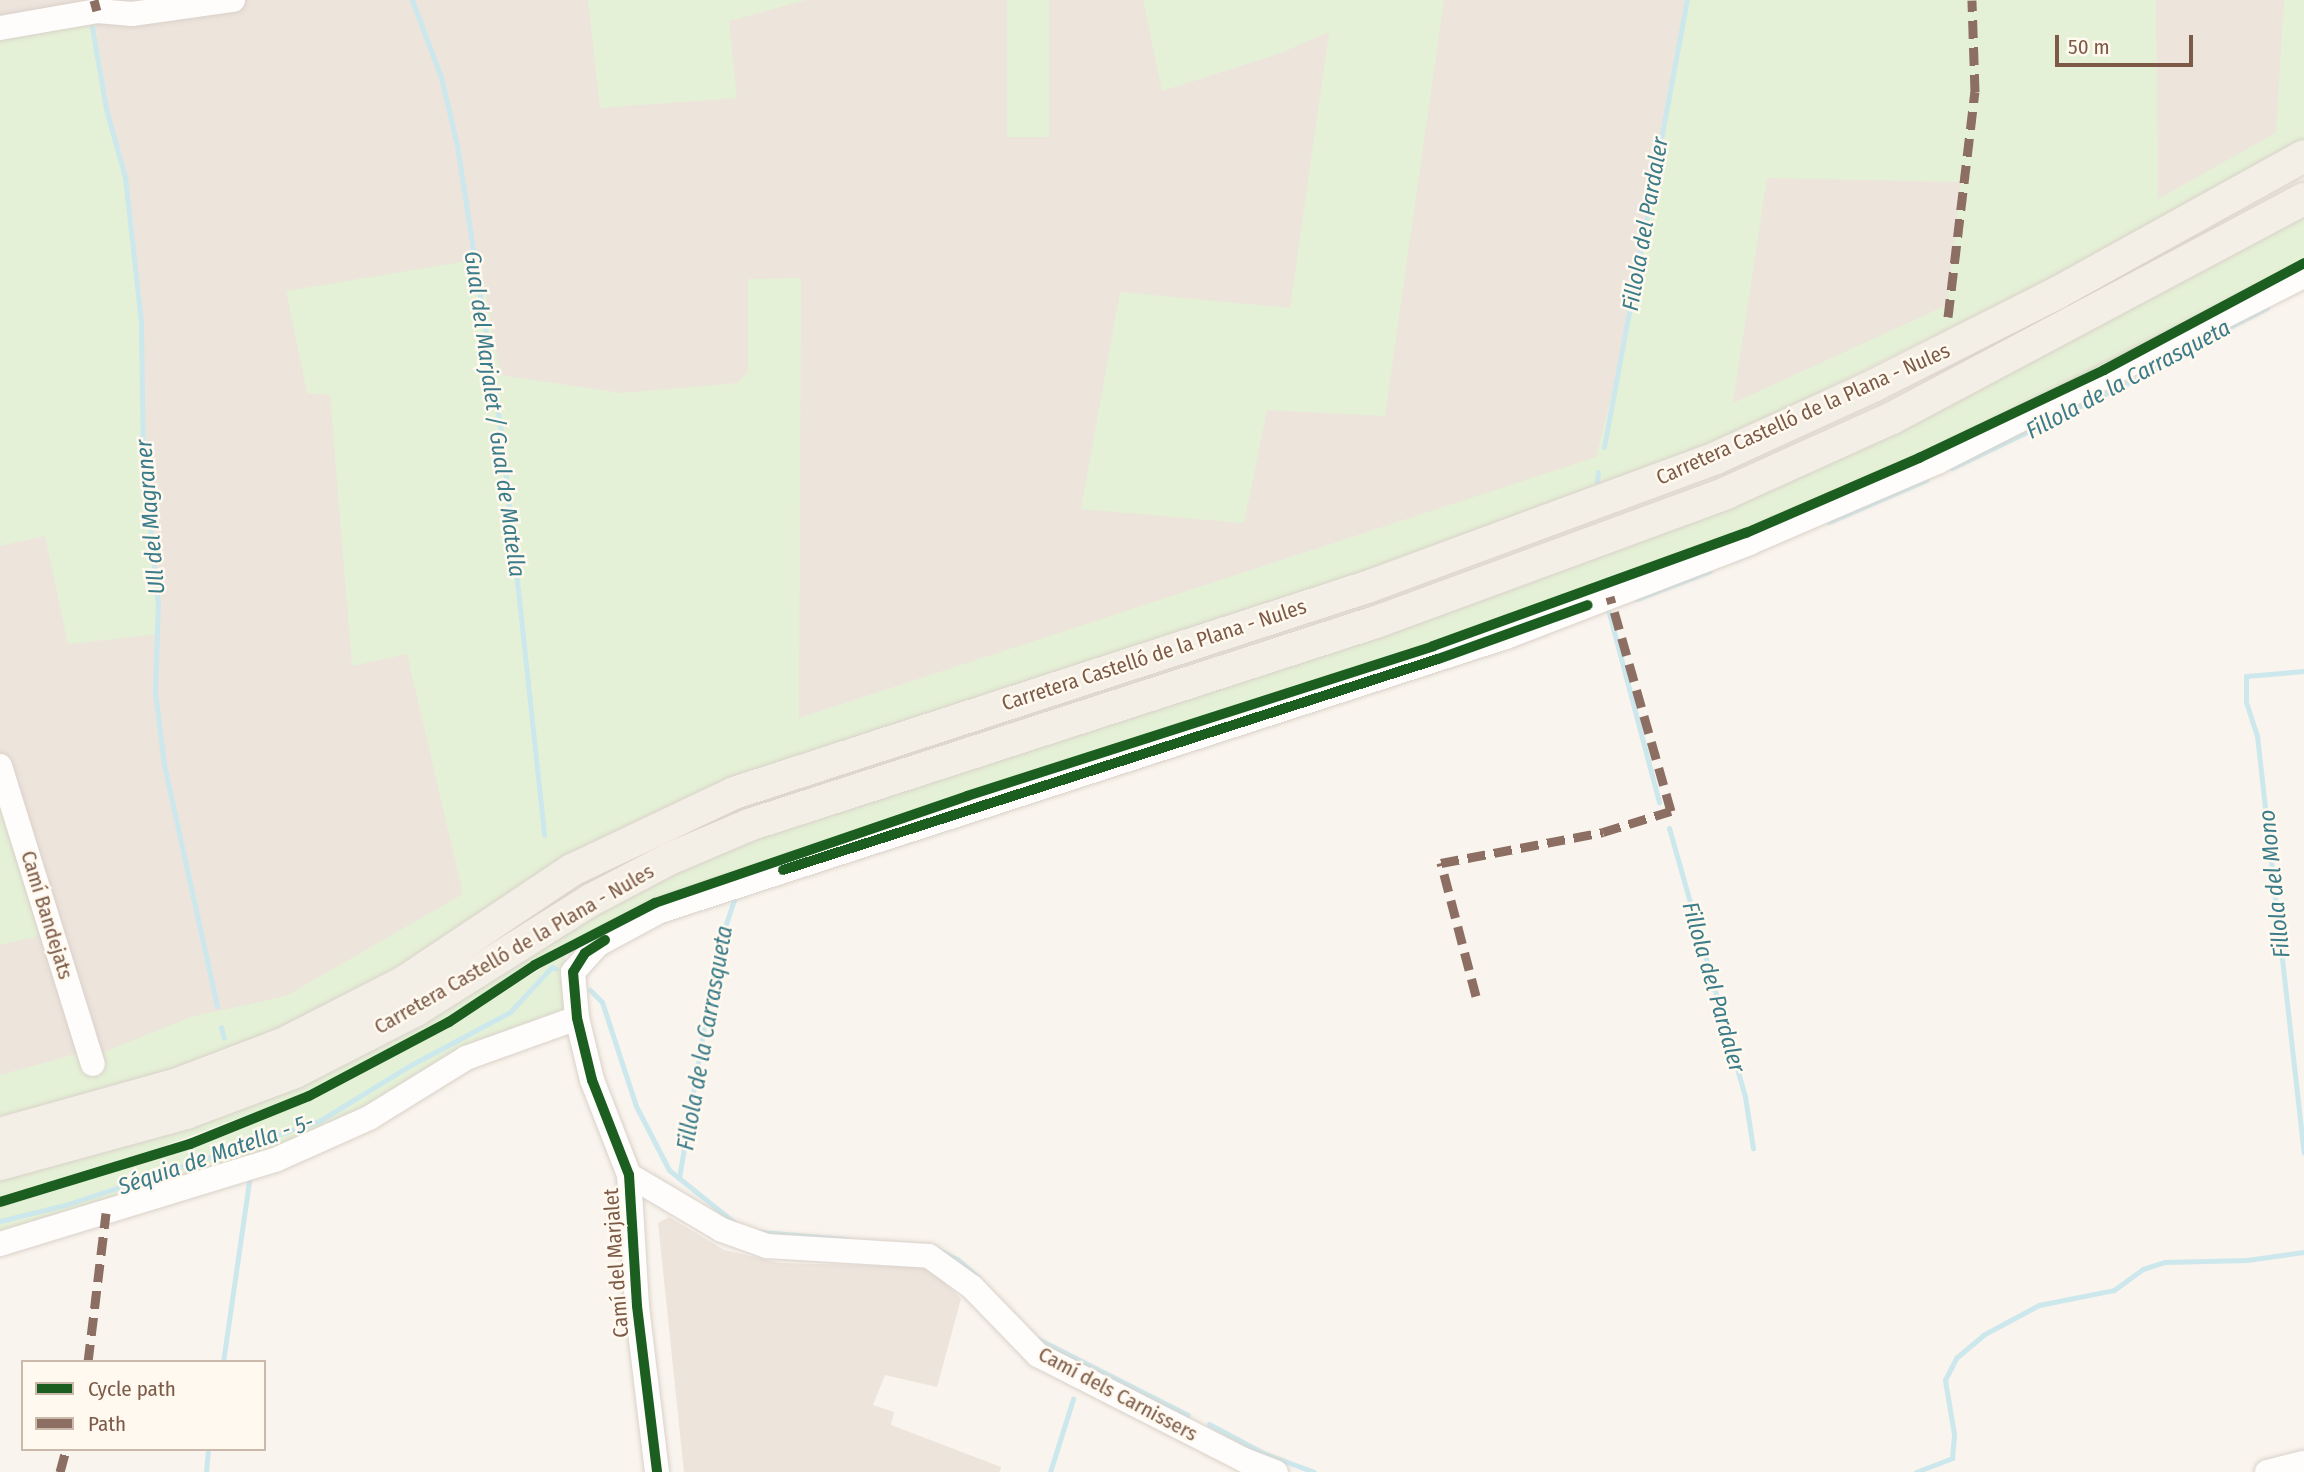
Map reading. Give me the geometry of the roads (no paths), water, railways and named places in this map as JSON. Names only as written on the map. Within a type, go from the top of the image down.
[{"type":"main road","name":"Carretera Castelló de la Plana - Nules","points":[[0,1134],[178,1084],[283,1044],[406,981],[572,870],[734,793],[1370,586],[1716,458],[1873,386],[2045,299],[2304,156]]},
{"type":"main road","name":"Carretera Castelló de la Plana - Nules","points":[[0,1164],[186,1113],[295,1072],[416,1010],[592,900],[668,859],[749,825],[1379,621],[1726,493],[1892,418],[2304,199]]},
{"type":"street","points":[[0,28],[97,11],[132,14],[233,0]]},
{"type":"street","name":"Camí del Marjalet","points":[[657,1472],[637,1306],[629,1175],[592,1080],[577,1018],[573,972],[585,953],[660,911],[1495,640],[1724,553],[1949,456],[2304,276]]},
{"type":"street","name":"Camí Bandejats","points":[[0,766],[93,1064]]},
{"type":"street","points":[[0,1244],[275,1160],[369,1118],[466,1058],[577,1018]]},
{"type":"street","name":"Camí dels Carnissers","points":[[629,1175],[722,1230],[767,1247],[929,1256],[972,1287],[1038,1355],[1244,1460],[1276,1472]]},
{"type":"street","points":[[2267,1472],[2304,1463]]},
{"type":"waterway","name":"Gual del Marjalet / Gual de Matella","points":[[412,0],[441,77],[457,145],[501,431],[544,835]]},
{"type":"waterway","name":"Fillola del Pardaler","points":[[1604,447],[1687,0]]},
{"type":"waterway","name":"Ull del Magraner","points":[[92,27],[106,109],[125,177],[141,323],[143,459],[158,603],[155,692],[164,765],[217,1006]]},
{"type":"waterway","name":"Fillola de la Carrasqueta","points":[[2220,332],[2267,308]]},
{"type":"waterway","name":"Fillola de la Carrasqueta","points":[[1952,468],[2137,379],[2183,351]]},
{"type":"waterway","name":"Fillola del Pardaler","points":[[1597,481],[1598,472]]},
{"type":"waterway","name":"Fillola de la Carrasqueta","points":[[1829,522],[1926,480]]},
{"type":"waterway","name":"Fillola de la Carrasqueta","points":[[1637,599],[1710,571]]},
{"type":"waterway","name":"Fillola del Pardaler","points":[[1608,609],[1659,802]]},
{"type":"waterway","name":"Fillola del Mono","points":[[2304,671],[2246,676],[2246,702],[2257,736],[2304,1152]]},
{"type":"waterway","name":"Fillola del Pardaler","points":[[1669,828],[1745,1097],[1753,1148]]},
{"type":"waterway","name":"Fillola de la Carrasqueta","points":[[679,1178],[716,954],[735,897]]},
{"type":"waterway","name":"Séquia de Matella - 5-","points":[[0,1221],[68,1204],[319,1121],[409,1066],[510,1012],[552,967],[556,969]]},
{"type":"waterway","name":"Séquia de Matella - 5-","points":[[590,990],[602,1002],[636,1106],[669,1170],[735,1223]]},
{"type":"waterway","name":"Ull del Magraner","points":[[221,1027],[224,1038]]},
{"type":"waterway","name":"Ull del Magraner","points":[[223,1360],[249,1181]]},
{"type":"waterway","name":"Séquia de Matella - 5-","points":[[760,1232],[845,1239]]},
{"type":"waterway","name":"Séquia de Matella - 5-","points":[[931,1246],[957,1259],[978,1277]]},
{"type":"waterway","name":"Séquia de Matella - 5-","points":[[1916,1472],[1952,1458],[1954,1434],[1945,1380],[1956,1358],[1983,1335],[2039,1305],[2114,1290],[2143,1269],[2165,1262],[2247,1260],[2304,1252]]},
{"type":"waterway","name":"Séquia de Matella - 5-","points":[[1038,1339],[1188,1415]]},
{"type":"waterway","points":[[1050,1472],[1073,1399]]},
{"type":"waterway","name":"Séquia de Matella - 5-","points":[[1209,1424],[1263,1453],[1314,1472]]},
{"type":"waterway","name":"Ull del Magraner","points":[[206,1472],[208,1451]]}]
